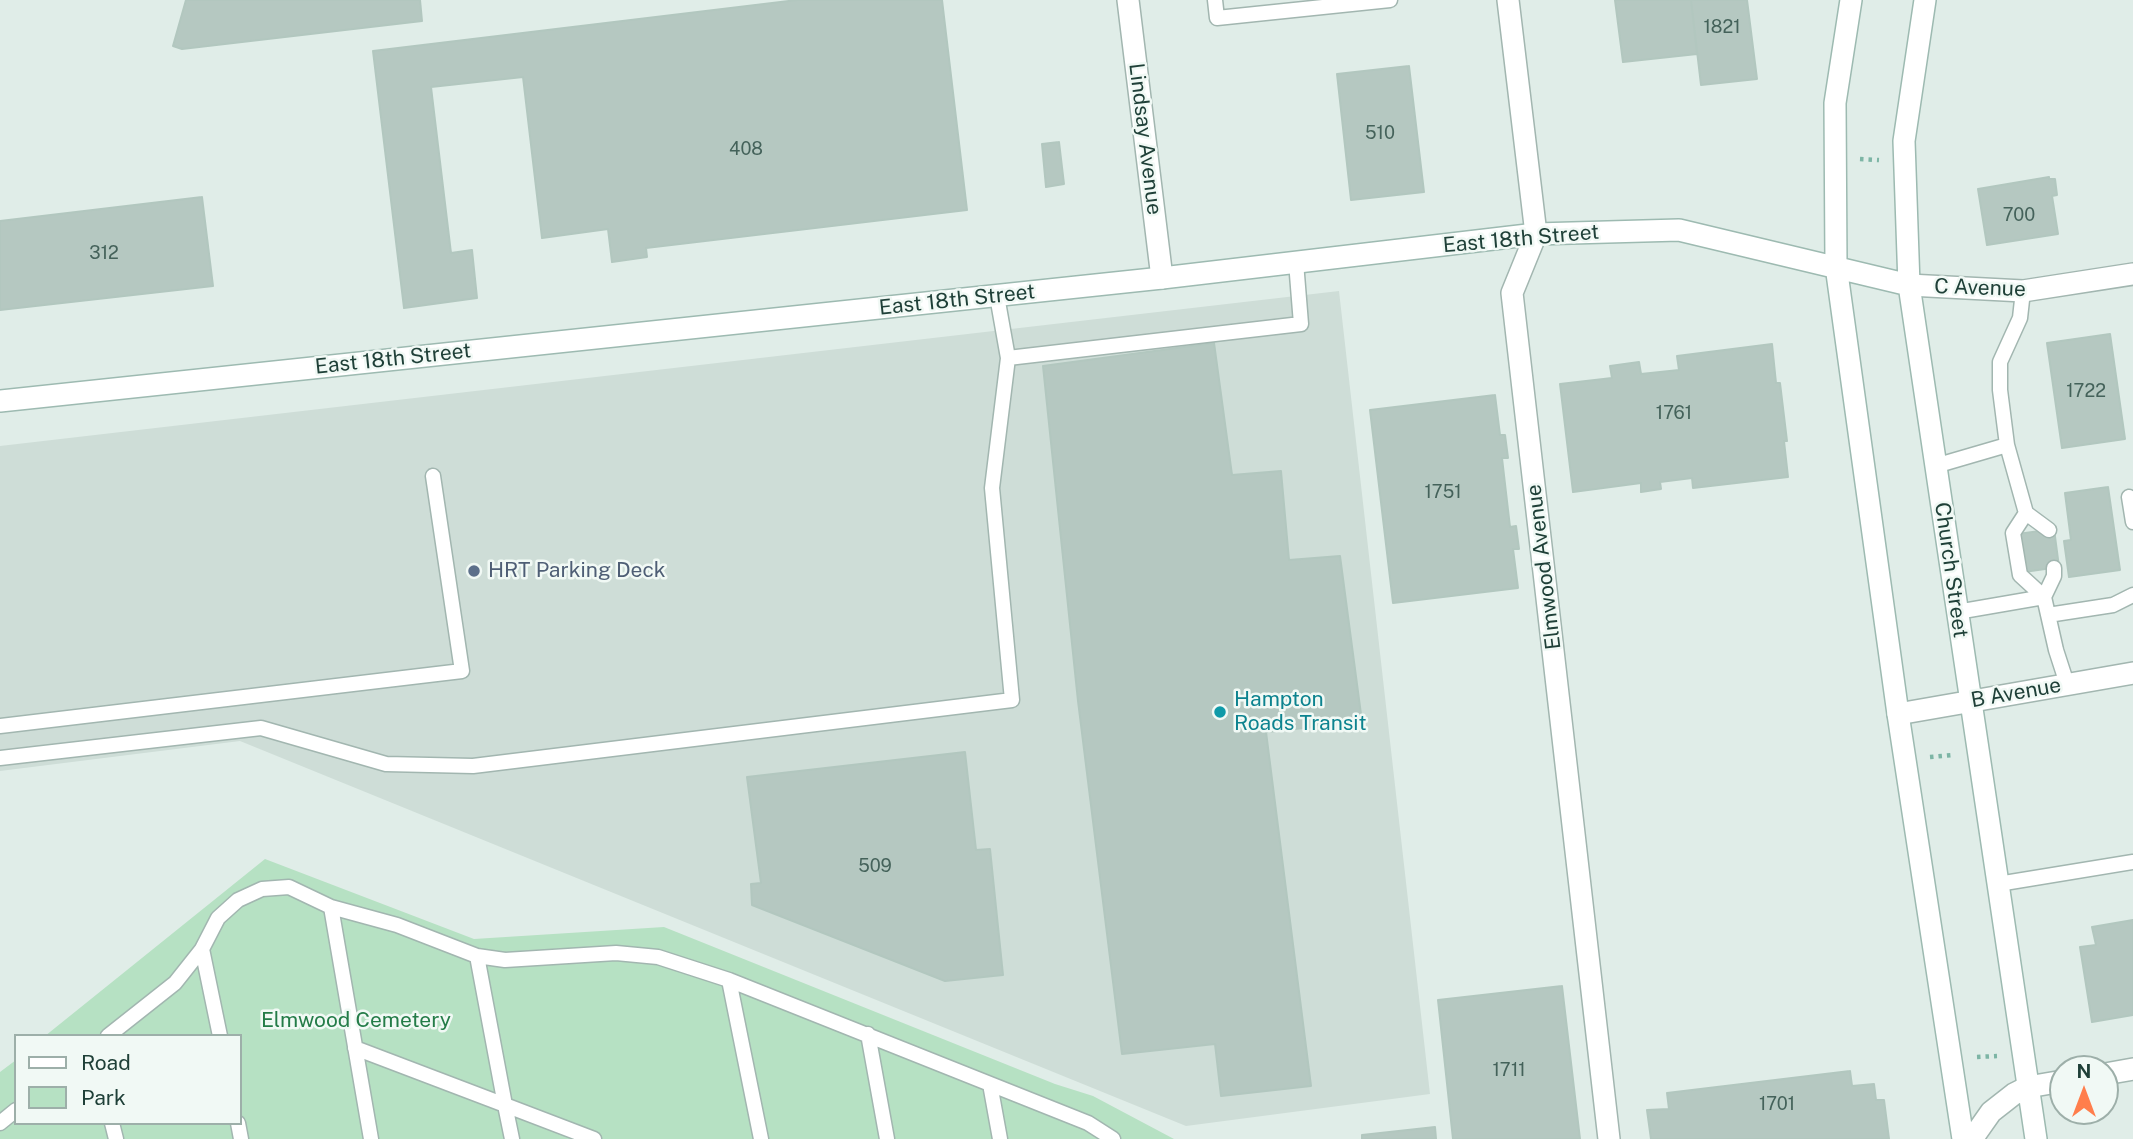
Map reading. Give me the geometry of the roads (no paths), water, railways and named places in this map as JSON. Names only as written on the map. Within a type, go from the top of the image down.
[{"type":"street","name":"Lindsay Avenue","points":[[1128,0],[1162,278]]},
{"type":"street","name":"Elmwood Avenue","points":[[1508,0],[1536,234],[1512,293],[1609,1139]]},
{"type":"street","points":[[1851,0],[1835,103],[1836,266],[1898,714],[1963,1139]]},
{"type":"street","name":"Church Street","points":[[1925,0],[1904,141],[1909,285],[2036,1139]]},
{"type":"street","name":"East 18th Street","points":[[0,401],[997,296],[1536,234],[1679,230],[1909,285]]},
{"type":"street","name":"C Avenue","points":[[1909,285],[2023,291],[2133,274]]},
{"type":"street","name":"B Avenue","points":[[1898,714],[2133,673]]},
{"type":"street","points":[[1972,1139],[1991,1112],[2014,1094],[2028,1087],[2049,1083]]},
{"type":"lane","points":[[1215,0],[1217,19],[1390,0]]},
{"type":"lane","points":[[1008,358],[1301,324],[1296,262]]},
{"type":"lane","points":[[2023,291],[2020,318],[2000,362],[2000,390],[2007,445],[2025,513],[2049,530]]},
{"type":"lane","points":[[0,758],[261,728],[386,764],[473,766],[1012,700],[992,488],[1008,358],[997,296]]},
{"type":"lane","points":[[1935,466],[2007,445]]},
{"type":"lane","points":[[0,726],[462,671],[433,476]]},
{"type":"lane","points":[[2129,497],[2133,522]]},
{"type":"lane","points":[[2025,513],[2013,533],[2020,575],[2044,597],[2067,684]]},
{"type":"lane","points":[[2044,597],[2054,576],[2054,568]]},
{"type":"lane","points":[[2048,615],[2113,605],[2133,596]]},
{"type":"lane","points":[[1957,612],[2044,597]]},
{"type":"lane","points":[[1998,884],[2133,862]]},
{"type":"lane","points":[[110,1034],[175,983],[202,949],[218,918],[238,900],[262,889],[289,887],[331,907],[397,925],[477,956],[505,960],[616,953],[658,957],[729,980],[868,1034],[1088,1123],[1113,1139]]},
{"type":"lane","points":[[331,907],[370,1139]]},
{"type":"lane","points":[[202,949],[220,1034]]},
{"type":"lane","points":[[477,956],[512,1139]]},
{"type":"lane","points":[[729,980],[761,1139]]},
{"type":"lane","points":[[868,1034],[887,1139]]},
{"type":"lane","points":[[355,1048],[594,1139]]},
{"type":"lane","points":[[990,1084],[1000,1139]]},
{"type":"lane","points":[[0,1123],[14,1112]]},
{"type":"place","name":"HRT Parking Deck","points":[[474,571]]},
{"type":"place","name":"Hampton Roads Transit","points":[[1220,712]]},
{"type":"park label","name":"Elmwood Cemetery","points":[[356,1021]]}]
